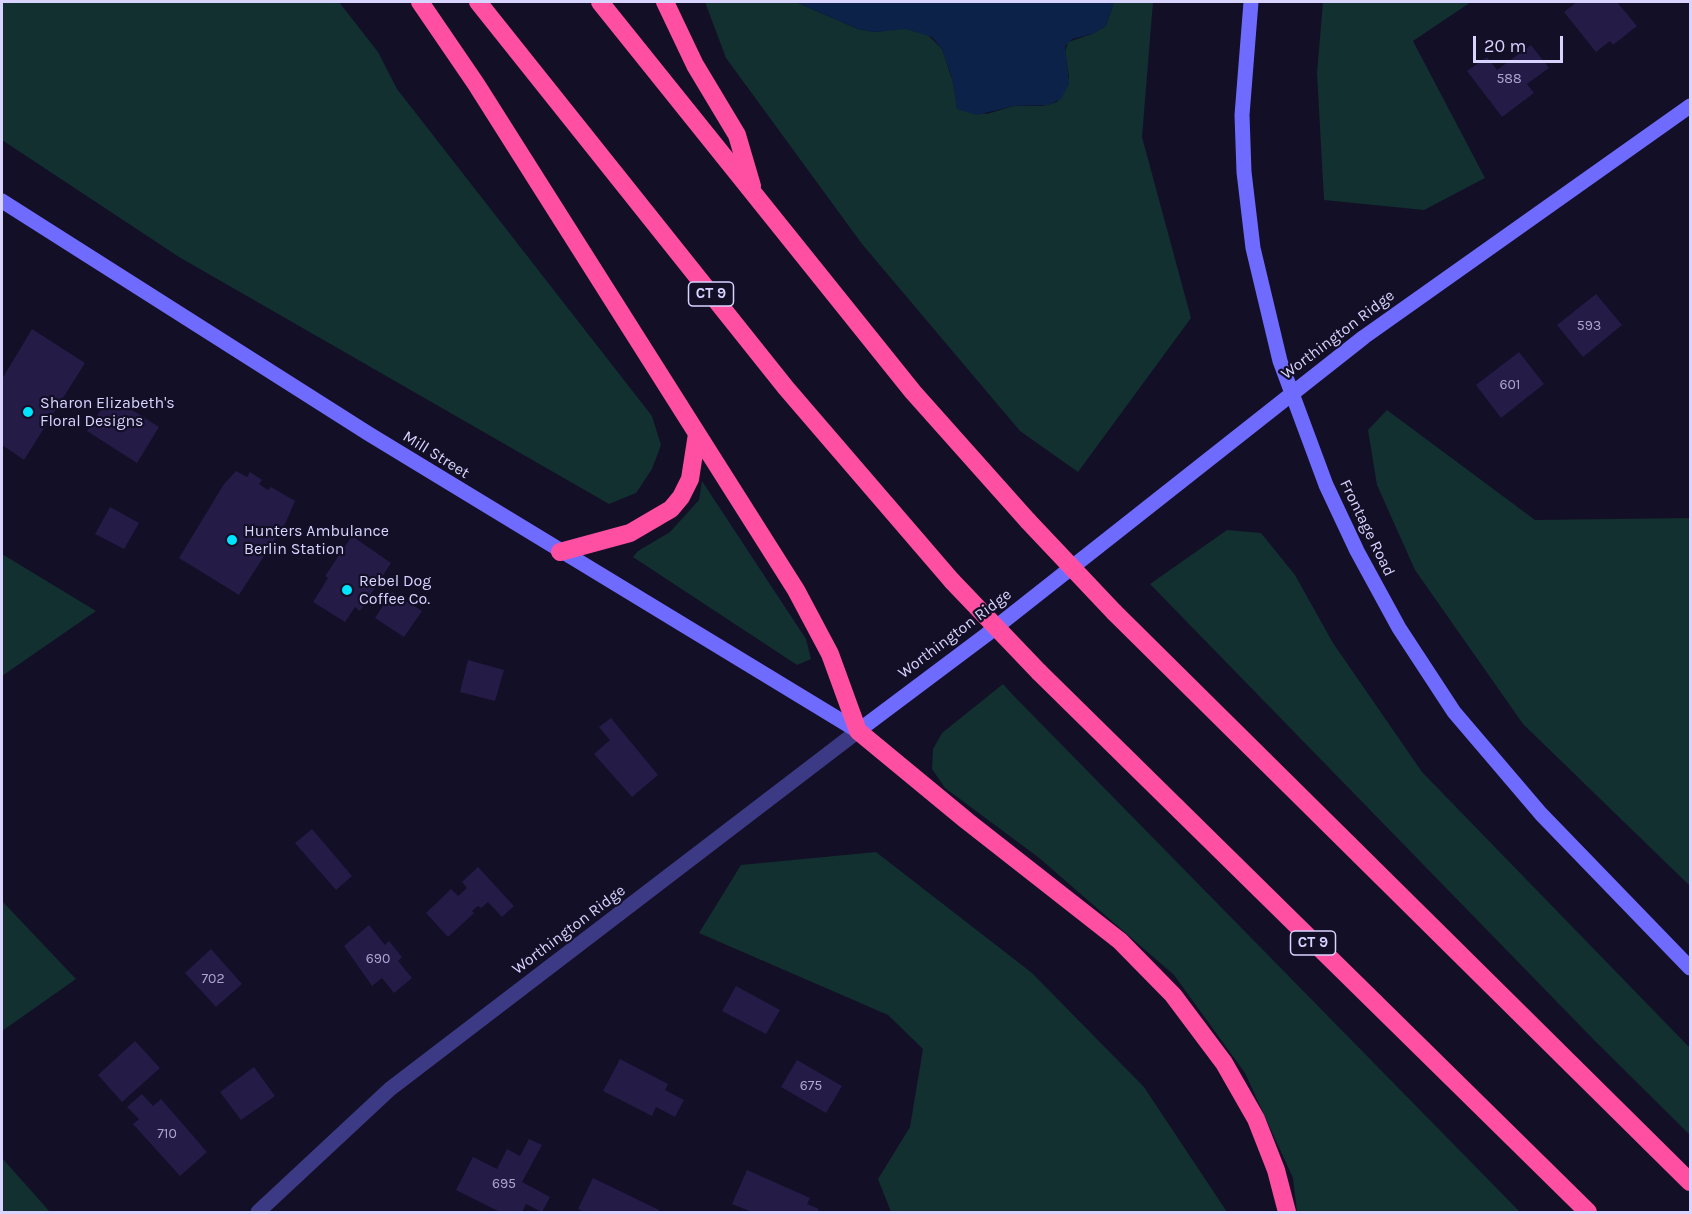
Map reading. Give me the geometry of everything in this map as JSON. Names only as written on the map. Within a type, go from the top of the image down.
[{"type":"highway","points":[[420,2],[476,84],[811,616],[830,654],[858,731],[967,821],[1108,931],[1173,995],[1224,1063],[1256,1119],[1276,1170],[1287,1212]]},
{"type":"highway","name":"CT 9","points":[[478,2],[786,388],[952,581],[1039,672],[1588,1212]]},
{"type":"highway","points":[[600,2],[913,392],[1028,521],[1114,612],[1690,1182]]},
{"type":"highway","points":[[665,2],[695,65],[737,135],[755,196]]},
{"type":"highway","points":[[560,552],[630,532],[671,509],[681,497],[690,479],[697,434]]},
{"type":"main road","name":"Frontage Road","points":[[1251,2],[1242,115],[1246,201],[1261,289],[1291,393],[1317,463],[1358,551],[1399,628],[1444,698],[1524,796],[1690,968]]},
{"type":"main road","name":"Worthington Ridge","points":[[858,731],[986,635],[1291,393],[1449,274],[1690,106]]},
{"type":"main road","name":"Mill Street","points":[[2,201],[154,300],[560,552],[858,731]]},
{"type":"street","name":"Worthington Ridge","points":[[258,1212],[390,1089],[858,731]]},
{"type":"green space","points":[[2,2],[339,2],[378,52],[397,89],[652,416],[661,445],[652,469],[636,493],[609,504],[179,257],[2,140]]},
{"type":"green space","points":[[705,2],[796,2],[858,29],[875,32],[902,28],[927,34],[942,49],[955,88],[957,109],[987,114],[1013,106],[1042,106],[1057,102],[1069,78],[1065,52],[1068,42],[1092,34],[1106,26],[1114,2],[1153,2],[1142,137],[1191,318],[1078,472],[1020,431],[862,244],[726,58]]},
{"type":"green space","points":[[1323,2],[1471,2],[1413,41],[1485,178],[1424,210],[1324,200],[1317,73]]},
{"type":"green space","points":[[1387,410],[1535,520],[1690,518],[1690,886],[1523,724],[1415,570],[1377,485],[1368,430]]},
{"type":"green space","points":[[702,481],[806,639],[811,659],[797,665],[633,557],[638,551],[670,532],[699,500]]},
{"type":"green space","points":[[1227,530],[1261,533],[1295,575],[1333,643],[1422,772],[1690,1048],[1690,1135],[1595,1041],[1150,584]]},
{"type":"green space","points":[[2,554],[96,611],[2,676]]},
{"type":"green space","points":[[1003,684],[1520,1212],[1297,1212],[1293,1178],[1245,1073],[1174,975],[1038,857],[945,788],[932,769],[933,749],[942,733]]},
{"type":"green space","points":[[876,852],[1032,973],[1144,1087],[1227,1212],[891,1212],[878,1179],[910,1127],[923,1049],[888,1015],[699,933],[741,865]]},
{"type":"green space","points":[[2,901],[76,979],[2,1031]]},
{"type":"green space","points":[[2,1158],[50,1212],[2,1212]]},
{"type":"water","points":[[796,2],[1114,2],[1106,26],[1092,34],[1072,39],[1065,46],[1069,84],[1061,99],[1048,105],[1013,106],[977,115],[957,109],[952,78],[942,49],[932,37],[906,29],[875,32],[858,29]]},
{"type":"building","points":[[1577,2],[1617,2],[1637,26],[1613,45],[1610,41],[1596,52],[1564,12]]},
{"type":"building","points":[[1531,45],[1549,68],[1527,84],[1534,93],[1502,117],[1467,71],[1487,57],[1497,70]]},
{"type":"building","points":[[1596,294],[1622,325],[1583,357],[1557,325]]},
{"type":"building","name":"Sharon Elizabeth's Floral Designs","points":[[32,329],[85,363],[24,460],[2,445],[2,379]]},
{"type":"building","points":[[1519,352],[1544,384],[1501,418],[1476,385]]},
{"type":"building","points":[[110,396],[159,427],[137,463],[87,431]]},
{"type":"building","name":"Hunters Ambulance Berlin Station","points":[[236,471],[247,477],[250,472],[262,480],[259,484],[268,490],[271,487],[295,501],[286,522],[239,595],[179,558],[224,484]]},
{"type":"building","points":[[110,507],[139,523],[124,549],[95,534]]},
{"type":"building","name":"Rebel Dog Coffee Co.","points":[[352,536],[391,563],[360,611],[355,607],[345,622],[313,602],[328,578],[325,576]]},
{"type":"building","points":[[392,592],[422,611],[404,637],[375,618]]},
{"type":"building","points":[[468,660],[504,670],[495,701],[460,692]]},
{"type":"building","points":[[611,718],[658,775],[632,797],[594,754],[610,740],[599,727]]},
{"type":"building","points":[[312,829],[352,876],[336,890],[295,843]]},
{"type":"building","points":[[478,867],[514,906],[502,917],[488,902],[481,908],[478,906],[472,911],[474,913],[448,937],[426,913],[451,889],[458,896],[467,888],[462,882]]},
{"type":"building","points":[[369,925],[385,945],[389,941],[402,957],[398,961],[412,978],[394,993],[382,978],[372,986],[344,946]]},
{"type":"building","points":[[211,949],[242,984],[216,1007],[185,973]]},
{"type":"building","points":[[736,986],[780,1010],[766,1034],[722,1011]]},
{"type":"building","points":[[135,1041],[160,1068],[122,1102],[98,1075]]},
{"type":"building","points":[[620,1059],[668,1084],[665,1090],[684,1100],[675,1117],[656,1107],[652,1116],[603,1091]]},
{"type":"building","points":[[797,1060],[842,1086],[826,1113],[781,1087]]},
{"type":"building","points":[[254,1067],[275,1096],[241,1120],[220,1092]]},
{"type":"building","points":[[142,1094],[153,1106],[161,1099],[207,1152],[180,1176],[133,1124],[139,1119],[127,1107]]},
{"type":"building","points":[[529,1139],[542,1145],[522,1182],[550,1197],[542,1212],[526,1204],[522,1212],[500,1212],[456,1190],[473,1157],[497,1169],[507,1149],[520,1156]]},
{"type":"building","points":[[747,1170],[810,1198],[807,1204],[819,1209],[817,1212],[752,1212],[732,1204]]},
{"type":"building","points":[[593,1178],[659,1210],[658,1212],[585,1212],[578,1209]]},
{"type":"place","name":"Sharon Elizabeth's Floral Designs","points":[[28,412]]},
{"type":"place","name":"Hunters Ambulance Berlin Station","points":[[232,540]]},
{"type":"place","name":"Rebel Dog Coffee Co.","points":[[347,590]]}]
